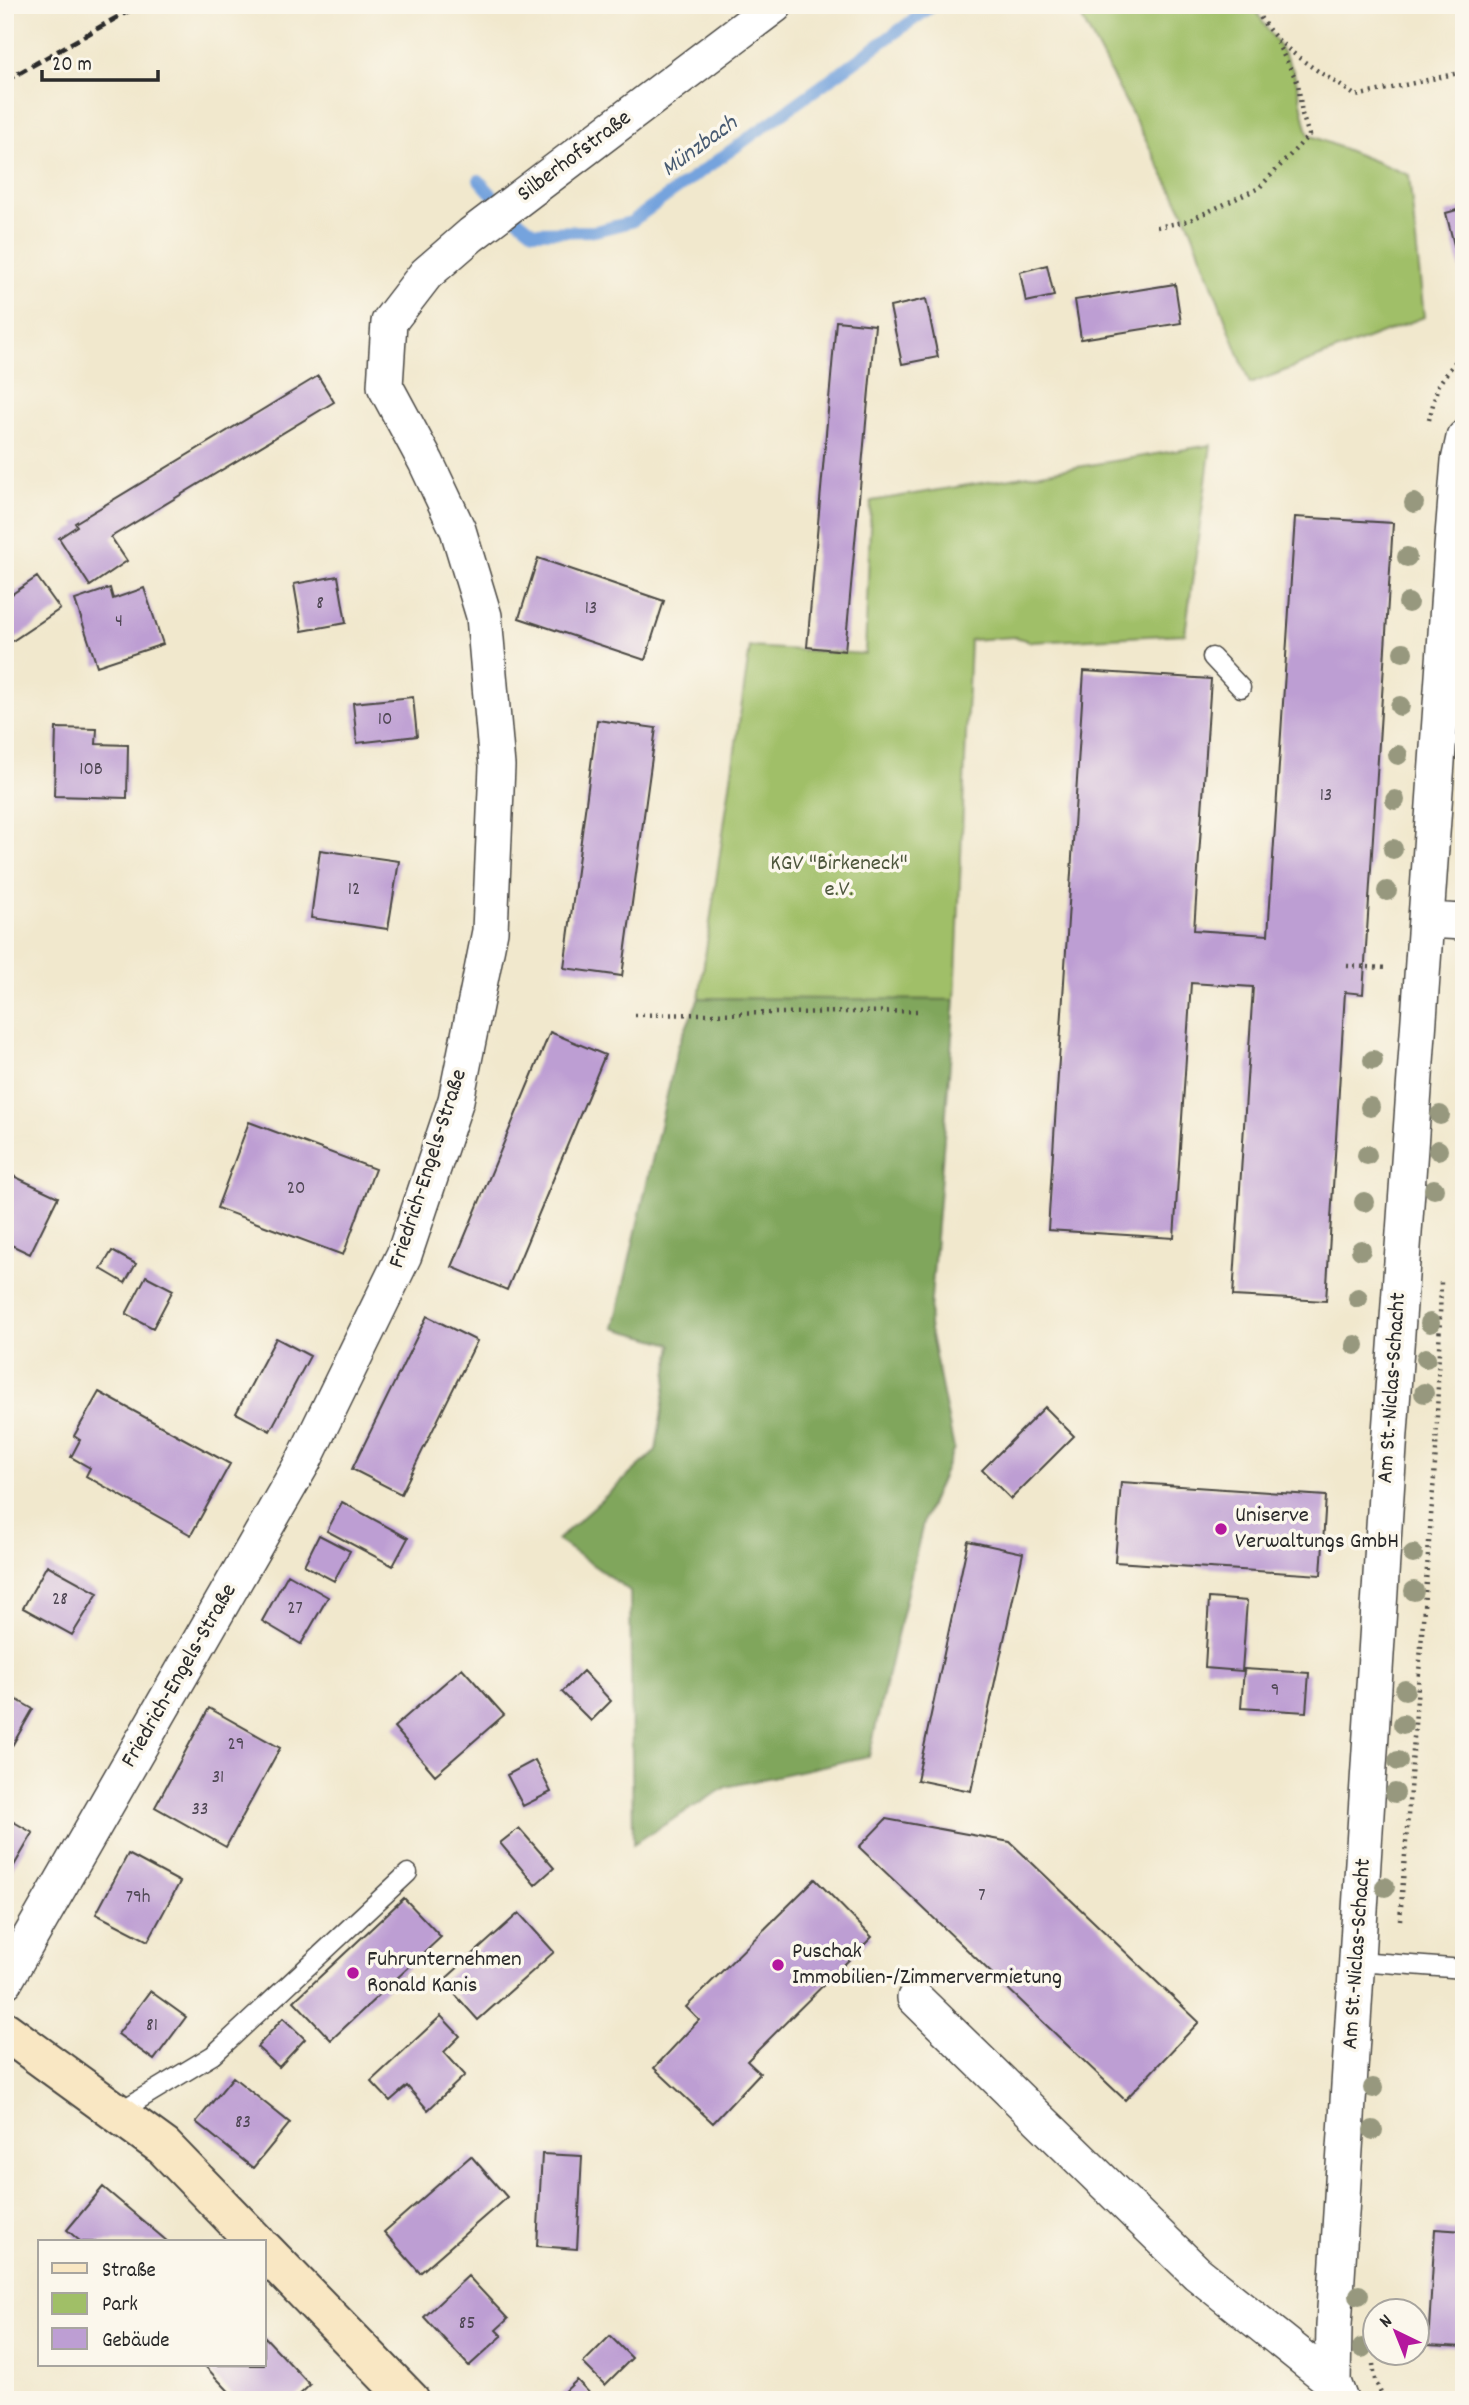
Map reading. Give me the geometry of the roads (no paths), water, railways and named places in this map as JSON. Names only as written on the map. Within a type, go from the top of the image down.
[{"type":"street","name":"Silberhofstraße","points":[[389,323],[426,274],[471,235],[775,5]]},
{"type":"street","name":"Friedrich-Engels-Straße","points":[[5,1981],[304,1460],[404,1255],[456,1101],[490,931],[497,766],[484,616],[458,530],[426,462],[385,386],[389,323]]},
{"type":"street","name":"Am St.-Niclas-Schacht","points":[[1337,2391],[1334,2325],[1389,1447],[1452,548],[1459,461],[1464,438]]},
{"type":"street","points":[[1426,920],[1464,922]]},
{"type":"street","name":"Am St.-Niclas-Schacht","points":[[915,1998],[1197,2273],[1337,2391]]},
{"type":"street","points":[[5,2031],[164,2147],[253,2240]]},
{"type":"street","points":[[266,2253],[403,2397]]},
{"type":"lane","points":[[1212,657],[1241,688]]},
{"type":"lane","points":[[117,2113],[213,2055],[408,1873]]},
{"type":"lane","points":[[1358,1961],[1464,1969]]},
{"type":"waterway","name":"Münzbach","points":[[479,180],[505,209],[534,232],[595,231],[631,222],[934,5]]},
{"type":"railway","points":[[5,81],[139,5]]},
{"type":"place","name":"Uniserve Verwaltungs GmbH","points":[[1221,1529]]},
{"type":"place","name":"Puschak Immobilien-/Zimmervermietung","points":[[778,1965]]},
{"type":"place","name":"Fuhrunternehmen Ronald Kanis","points":[[353,1973]]},
{"type":"park label","name":"KGV \"Birkeneck\" e.V.","points":[[839,877]]}]
